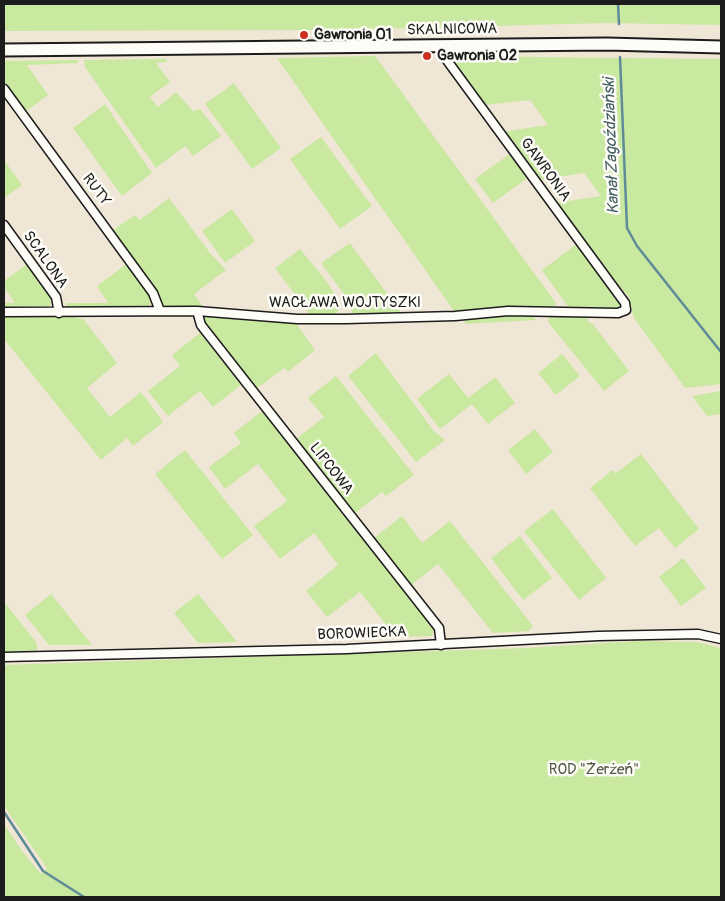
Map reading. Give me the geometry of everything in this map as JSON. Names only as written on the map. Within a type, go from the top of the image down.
[{"type":"street","name":"SKALNICOWA","points":[[4,50],[607,44],[721,47]]},
{"type":"street","name":"GAWRONIA","points":[[444,45],[446,59],[625,303],[626,310]]},
{"type":"street","name":"RUTY","points":[[4,89],[142,277],[153,293],[160,311]]},
{"type":"street","name":"SCALONA","points":[[4,225],[56,297],[59,313]]},
{"type":"street","name":"WACŁAWA WOJTYSZKI","points":[[4,312],[160,311],[297,319],[346,319],[455,316],[508,311],[618,313],[626,310]]},
{"type":"street","name":"LIPCOWA","points":[[197,312],[201,325],[438,628],[440,644]]},
{"type":"street","name":"BOROWIECKA","points":[[4,657],[152,655],[598,636],[698,634],[721,639]]},
{"type":"green space","points":[[4,4],[721,4],[721,25],[606,23],[340,30],[4,31]]},
{"type":"green space","points":[[375,56],[556,303],[555,308],[515,308],[456,314],[277,58]]},
{"type":"green space","points":[[447,56],[721,59],[721,384],[685,388],[634,318],[629,297],[607,273],[555,203],[601,196],[584,173],[538,180],[501,132],[548,125],[530,100],[484,105]]},
{"type":"green space","points":[[166,59],[167,62],[156,63],[170,82],[150,97],[158,107],[176,92],[193,111],[200,109],[221,136],[193,156],[185,146],[156,168],[85,67],[84,60]]},
{"type":"green space","points":[[78,60],[78,63],[27,65],[48,95],[25,112],[4,83],[4,61]]},
{"type":"green space","points":[[234,83],[281,148],[252,169],[205,104]]},
{"type":"green space","points":[[105,104],[152,173],[122,196],[73,128]]},
{"type":"green space","points":[[321,137],[372,206],[340,229],[290,159]]},
{"type":"green space","points":[[511,153],[529,177],[493,203],[475,179]]},
{"type":"green space","points":[[4,160],[22,185],[4,198]]},
{"type":"green space","points":[[169,198],[210,253],[226,270],[194,294],[204,308],[165,308],[112,231],[135,215],[140,220]]},
{"type":"green space","points":[[232,209],[255,241],[225,263],[202,231]]},
{"type":"green space","points":[[350,243],[402,314],[357,317],[352,312],[349,301],[321,263]]},
{"type":"green space","points":[[578,243],[622,305],[621,308],[569,308],[542,270]]},
{"type":"green space","points":[[300,249],[328,283],[340,304],[338,312],[332,316],[310,315],[275,268]]},
{"type":"green space","points":[[129,262],[149,291],[152,299],[150,305],[144,308],[68,309],[66,303],[108,303],[97,286]]},
{"type":"green space","points":[[27,264],[53,300],[48,310],[4,309],[4,303],[15,303],[4,287],[4,281]]},
{"type":"green space","points":[[503,314],[532,315],[536,320],[466,324],[464,321],[466,319]]},
{"type":"green space","points":[[550,314],[587,315],[589,323],[592,323],[629,371],[604,391],[548,322]]},
{"type":"green space","points":[[4,315],[76,317],[84,320],[117,363],[87,388],[110,417],[141,392],[163,422],[133,446],[127,438],[101,460],[4,339]]},
{"type":"green space","points":[[206,315],[295,322],[315,350],[288,372],[284,368],[256,389],[206,324],[204,319]]},
{"type":"green space","points":[[200,333],[241,385],[213,407],[200,391],[168,416],[148,391],[180,366],[172,355]]},
{"type":"green space","points":[[376,353],[433,430],[445,440],[416,462],[348,376]]},
{"type":"green space","points":[[562,354],[580,376],[556,395],[538,373]]},
{"type":"green space","points":[[449,374],[468,398],[495,377],[515,403],[488,424],[472,404],[440,429],[417,399]]},
{"type":"green space","points":[[336,376],[414,475],[386,496],[382,492],[354,514],[296,439],[324,417],[308,398]]},
{"type":"green space","points":[[721,391],[721,414],[707,416],[692,396]]},
{"type":"green space","points":[[262,411],[434,630],[432,636],[396,637],[360,592],[327,617],[306,591],[338,565],[314,533],[280,559],[254,526],[287,501],[258,464],[225,489],[209,467],[241,443],[234,433]]},
{"type":"green space","points":[[535,429],[553,452],[526,474],[508,450]]},
{"type":"green space","points":[[185,450],[253,535],[222,559],[155,474]]},
{"type":"green space","points":[[641,454],[699,529],[675,548],[659,528],[635,546],[590,488],[613,470],[616,473]]},
{"type":"green space","points":[[553,509],[606,578],[579,600],[524,531]]},
{"type":"green space","points":[[402,516],[422,543],[450,521],[533,626],[529,631],[493,633],[438,564],[410,586],[374,538]]},
{"type":"green space","points":[[520,536],[552,578],[523,600],[491,558]]},
{"type":"green space","points":[[683,558],[706,588],[681,606],[659,577]]},
{"type":"green space","points":[[51,594],[92,645],[49,645],[25,615]]},
{"type":"green space","points":[[198,594],[237,642],[198,643],[174,613]]},
{"type":"green space","points":[[4,602],[37,643],[37,653],[8,654],[4,652]]},
{"type":"green space","name":"ROD \"Żerżeń\"","points":[[638,641],[697,642],[721,648],[721,897],[4,897],[4,824],[22,851],[41,874],[47,868],[4,806],[4,665],[527,648]]},
{"type":"waterway","name":"Kanał Zagoździański","points":[[618,4],[619,24]]},
{"type":"waterway","name":"Kanał Zagoździański","points":[[620,57],[627,228],[637,246],[721,352]]},
{"type":"waterway","points":[[4,812],[43,871],[84,897]]},
{"type":"place","name":"Gawronia 01","points":[[304,35]]},
{"type":"place","name":"Gawronia 02","points":[[427,56]]}]
